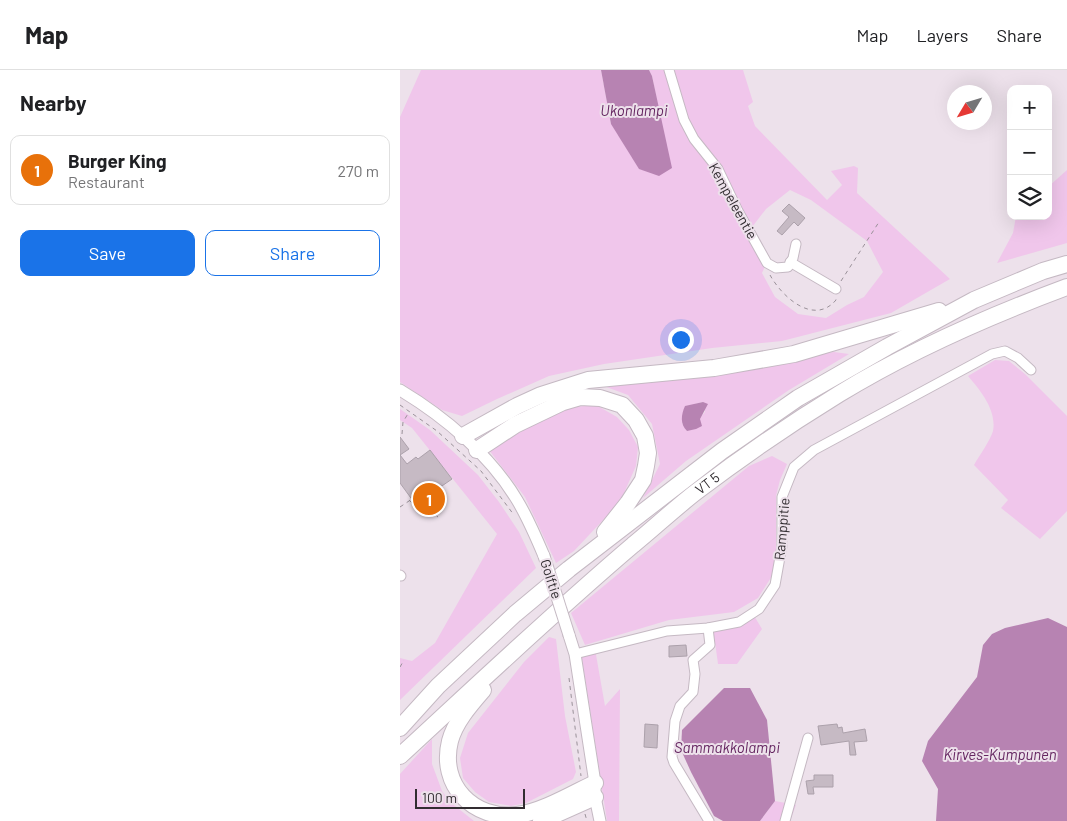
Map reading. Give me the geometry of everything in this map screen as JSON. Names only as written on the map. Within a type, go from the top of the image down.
[{"type":"highway","name":"VT 5","points":[[400,728],[438,686],[515,614],[568,569],[722,451],[798,398],[974,300],[1043,271],[1067,264]]},
{"type":"highway","name":"VT 5","points":[[400,756],[528,637],[608,566],[695,493],[766,442],[840,393],[916,351],[994,315],[1067,287]]},
{"type":"highway","points":[[463,436],[541,395],[588,380],[714,368],[794,354],[974,300]]},
{"type":"highway","points":[[477,450],[514,425],[563,402],[580,397],[600,398],[622,405],[636,420],[645,436],[648,453],[643,480],[614,522],[568,569]]},
{"type":"highway","points":[[528,637],[458,721],[450,740],[448,769],[459,792],[472,804],[485,812],[501,815],[517,815],[530,812],[589,793]]},
{"type":"highway","points":[[541,821],[589,793]]},
{"type":"street","name":"Kempeleentie","points":[[669,70],[684,120],[694,139],[718,169],[738,211],[767,262],[776,268],[788,267],[790,262]]},
{"type":"street","points":[[796,244],[790,262],[836,289]]},
{"type":"street","name":"Ramppitie","points":[[574,654],[667,631],[708,628],[739,622],[759,609],[775,586],[782,546],[782,497],[794,467],[814,450],[992,354],[1005,351],[1018,358],[1031,370]]},
{"type":"street","name":"Golftie","points":[[400,390],[463,436],[495,470],[517,499],[544,556],[574,654],[589,793],[600,821]]},
{"type":"street","points":[[708,628],[710,645],[693,660],[695,674],[693,692],[680,706],[677,714],[672,757],[709,821]]},
{"type":"street","points":[[785,821],[808,738]]},
{"type":"path","points":[[400,405],[437,431],[481,471],[514,516]]},
{"type":"path","points":[[402,434],[403,422],[409,412]]},
{"type":"path","points":[[400,507],[412,499]]},
{"type":"path","points":[[409,500],[413,505],[429,510],[438,518]]},
{"type":"path","points":[[400,667],[404,660]]},
{"type":"path","points":[[568,674],[589,793],[587,821]]},
{"type":"shaded area","points":[[421,70],[601,70],[611,124],[660,115],[649,70],[743,70],[753,102],[748,106],[755,126],[827,200],[842,185],[831,171],[854,166],[858,168],[857,193],[950,279],[891,313],[782,341],[712,348],[604,364],[549,376],[462,416],[442,410],[400,382],[400,117]],"holes":[[[790,190],[811,200],[867,241],[883,272],[864,297],[826,318],[798,314],[775,297],[762,273],[767,262],[749,231],[766,209]]]},
{"type":"shaded area","points":[[1067,170],[1067,243],[997,263],[1013,233],[1015,220],[1052,220],[1052,183]]},
{"type":"shaded area","points":[[834,352],[849,354],[789,390],[686,461],[643,498],[660,464],[652,424],[628,395],[601,385],[629,384]],"holes":[[[703,402],[705,412],[687,431],[682,423],[695,404]]]},
{"type":"shaded area","points":[[995,360],[1009,361],[1025,374],[1067,416],[1067,511],[1040,539],[1001,508],[1008,500],[974,465],[992,435],[994,423],[990,408],[968,376]]},
{"type":"shaded area","points":[[596,405],[617,417],[629,430],[638,447],[636,466],[620,502],[574,551],[556,563],[525,497],[489,450],[558,410]]},
{"type":"shaded area","points":[[400,409],[430,430],[478,475],[519,532],[536,568],[400,700],[400,658],[412,661],[435,643],[497,534],[412,428],[400,420]]},
{"type":"shaded area","points":[[772,456],[787,464],[776,496],[776,554],[772,576],[758,598],[734,612],[669,620],[585,645],[571,613],[749,466]]},
{"type":"shaded area","points":[[753,614],[762,629],[737,664],[718,664],[715,642],[708,628]]},
{"type":"shaded area","points":[[549,637],[556,639],[565,716],[576,772],[573,779],[526,803],[511,806],[489,802],[475,792],[463,778],[460,758],[468,733],[524,662]]},
{"type":"shaded area","points":[[595,649],[605,706],[620,689],[619,821],[607,821],[581,652]]},
{"type":"shaded area","points":[[432,739],[432,764],[442,791],[450,802],[474,821],[400,821],[400,774]]},
{"type":"shaded area","points":[[775,801],[796,805],[790,821],[760,821]]},
{"type":"water","name":"Ukonlampi","points":[[601,70],[649,70],[652,76],[672,168],[659,176],[639,169],[611,124]]},
{"type":"water","points":[[703,402],[708,404],[700,419],[702,426],[687,431],[682,419],[685,406]]},
{"type":"water","name":"Kirves-Kumpunen","points":[[1048,618],[1067,627],[1067,821],[936,821],[938,789],[922,761],[928,741],[977,677],[983,645],[992,634],[1005,628]]},
{"type":"water","name":"Sammakkolampi","points":[[724,688],[750,688],[767,720],[775,801],[760,821],[723,821],[714,816],[681,750],[682,730]]},
{"type":"building","points":[[789,204],[805,218],[798,226],[794,222],[782,235],[777,231],[789,217],[782,211]]},
{"type":"building","points":[[400,437],[409,449],[400,455]]},
{"type":"building","points":[[430,450],[452,479],[439,488],[443,493],[426,505],[422,500],[416,505],[400,483],[400,455],[407,464]]},
{"type":"building","points":[[686,645],[687,656],[669,657],[669,646]]},
{"type":"building","points":[[645,724],[658,725],[657,748],[644,747]]},
{"type":"building","points":[[837,724],[838,728],[842,727],[843,733],[865,729],[867,741],[854,742],[856,755],[850,755],[849,741],[821,745],[818,726]]},
{"type":"building","points":[[814,775],[833,775],[833,787],[813,787],[814,794],[808,794],[806,781],[814,780]]},
{"type":"place","name":"Burger King","points":[[429,499]]}]
